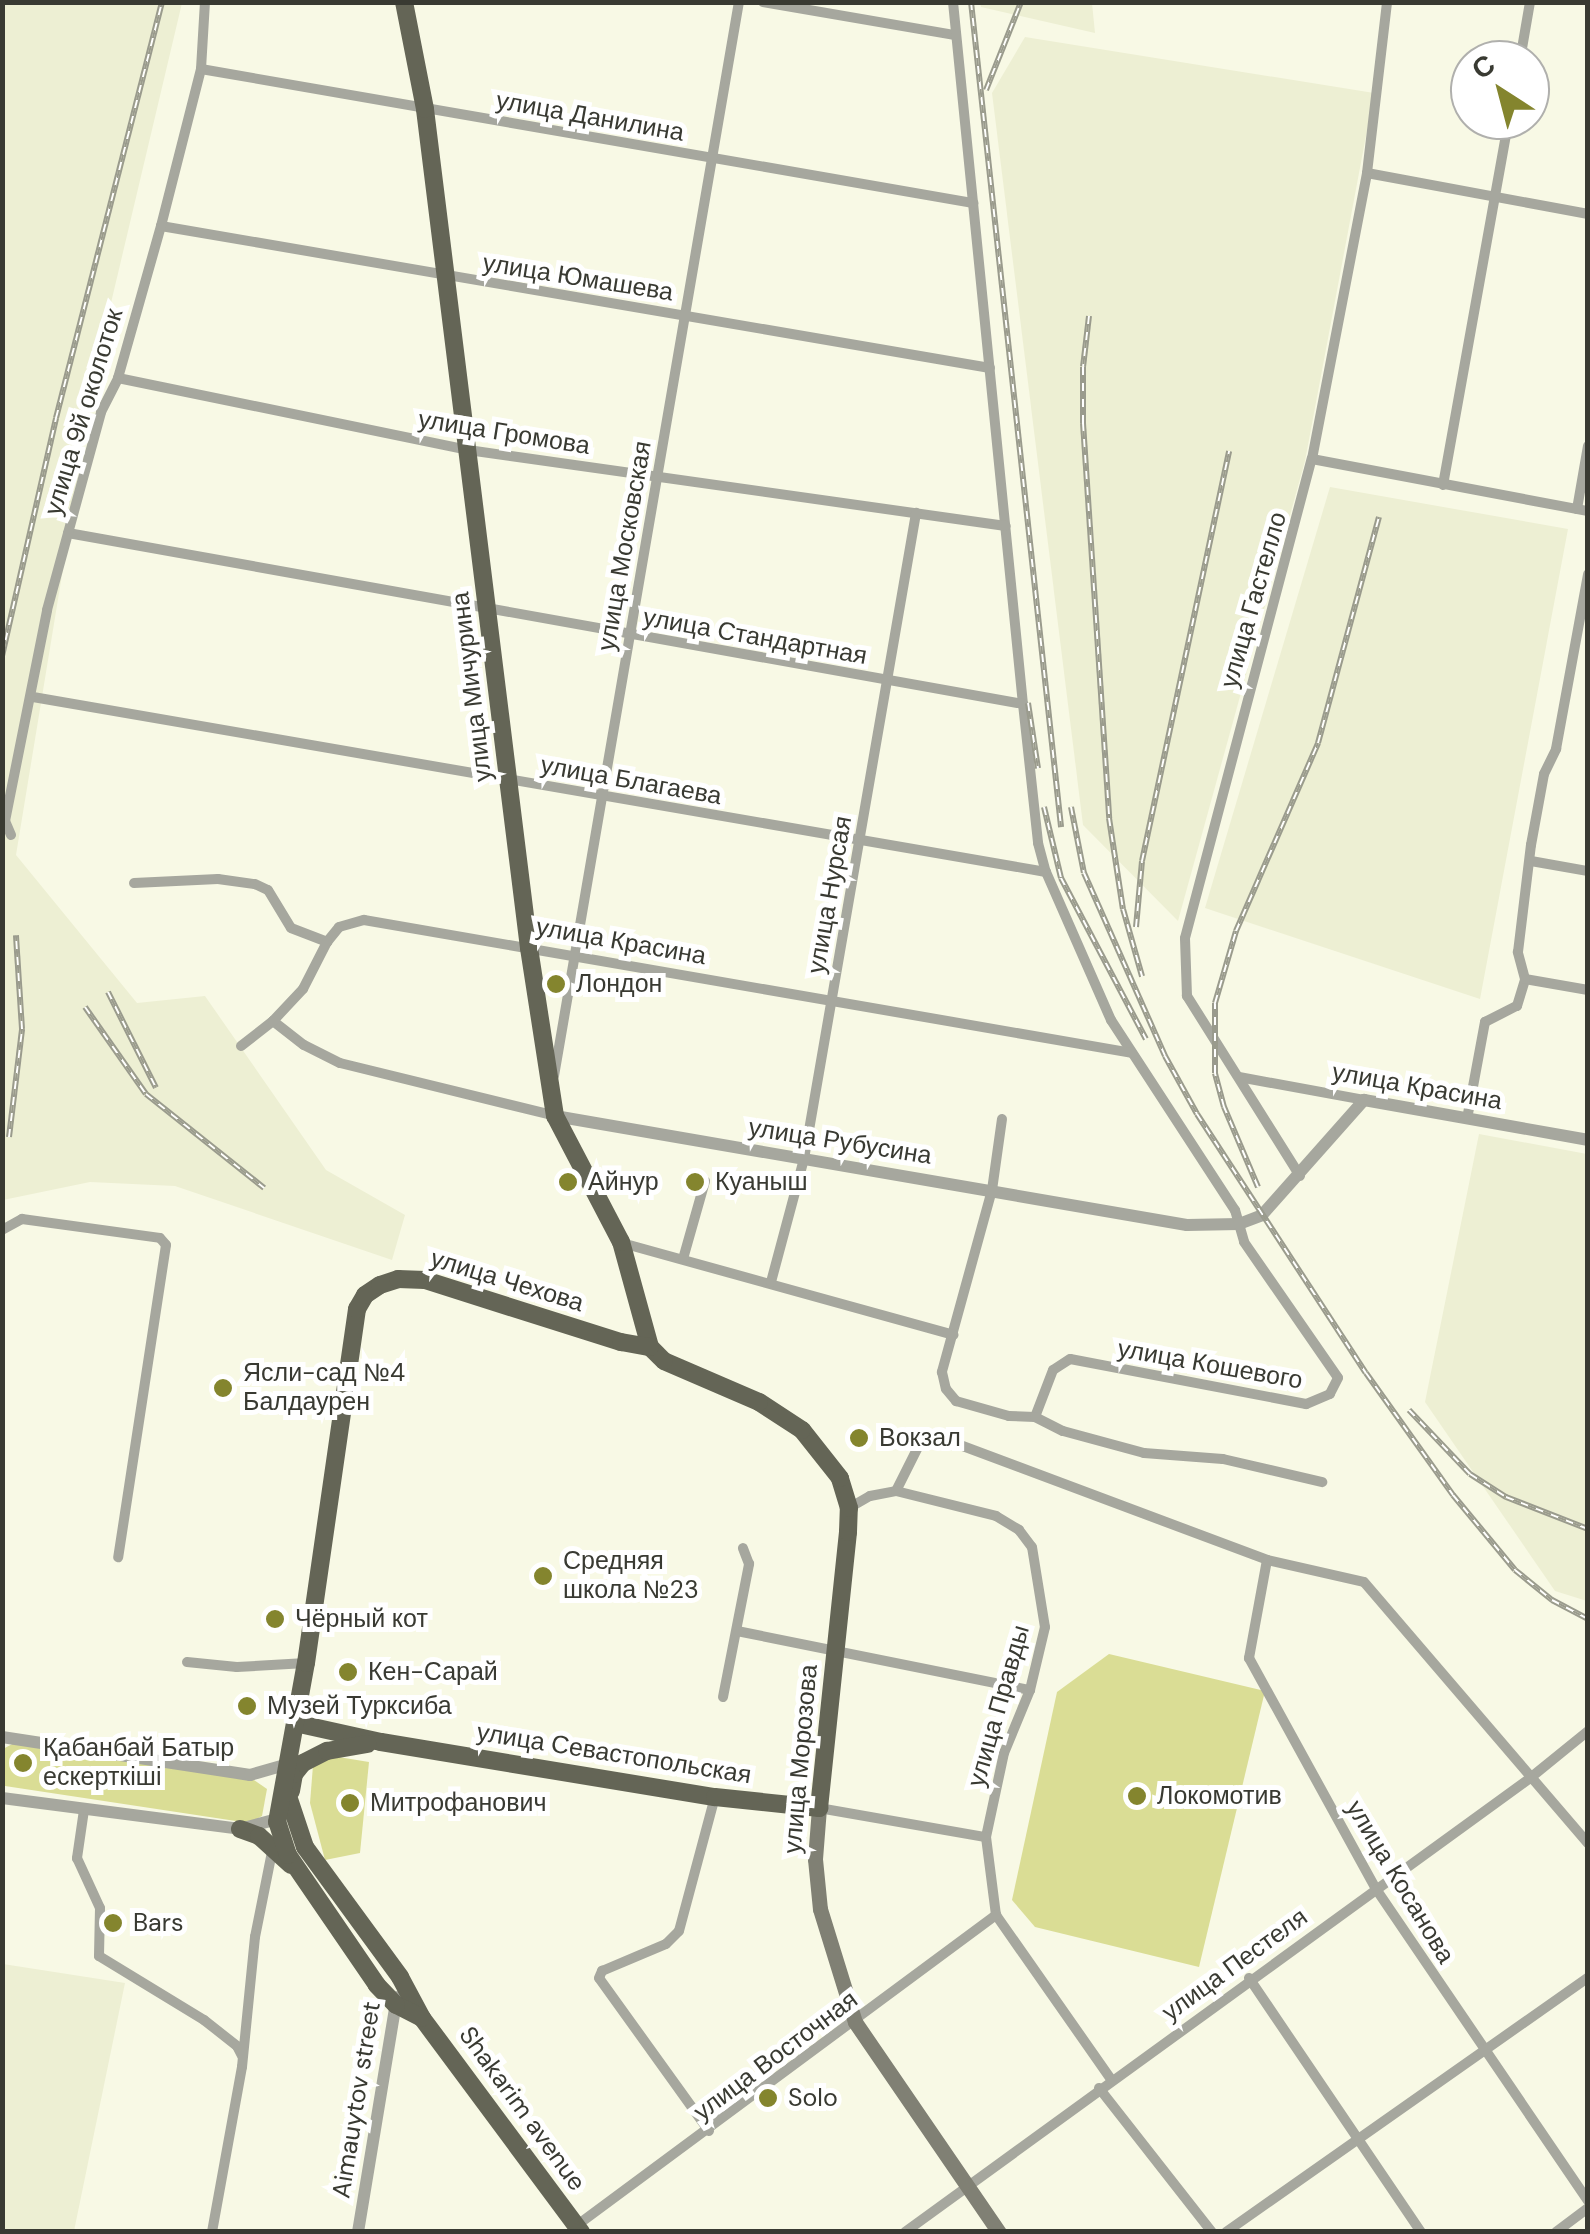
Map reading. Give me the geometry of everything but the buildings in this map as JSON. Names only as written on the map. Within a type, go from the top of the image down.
[{"type":"main road","name":"улица Мичурина","points":[[404,2],[425,109],[550,1097],[555,1116],[620,1242],[650,1347]]},
{"type":"main road","name":"улица Чехова","points":[[277,1822],[288,1795],[286,1765],[306,1663],[356,1310],[364,1296],[398,1279],[425,1280],[621,1342],[650,1347]]},
{"type":"main road","name":"улица Морозова","points":[[650,1347],[664,1361],[759,1402],[802,1430],[840,1478],[849,1508],[815,1858],[820,1910],[855,2022],[999,2232]]},
{"type":"main road","name":"улица Севастопольская","points":[[294,1722],[380,1742],[714,1797],[819,1808]]},
{"type":"main road","points":[[288,1795],[294,1774],[304,1763],[326,1751],[380,1742]]},
{"type":"main road","name":"Shakarim avenue","points":[[288,1795],[306,1847],[400,1976],[422,2018],[579,2229]]},
{"type":"main road","name":"Shakarim avenue","points":[[277,1822],[288,1854],[377,1986],[396,2005],[422,2018]]},
{"type":"main road","points":[[240,1829],[260,1836],[302,1874]]},
{"type":"street","name":"улица 9й околоток","points":[[11,834],[5,821],[47,610],[101,412],[118,378],[160,226],[200,70],[204,2]]},
{"type":"street","name":"улица Московская","points":[[550,1097],[740,2]]},
{"type":"street","points":[[763,2],[955,35]]},
{"type":"street","points":[[953,2],[1023,704],[1038,844],[1046,872],[1093,988],[1235,1210],[1238,1224],[1274,1207],[1364,1100]]},
{"type":"street","name":"улица Гастелло","points":[[1300,1176],[1187,996],[1184,938],[1312,459],[1367,173],[1387,2]]},
{"type":"street","points":[[1523,40],[1530,2]]},
{"type":"street","name":"улица Данилина","points":[[200,70],[973,203]]},
{"type":"street","points":[[1442,485],[1505,140]]},
{"type":"street","points":[[1367,173],[1588,214]]},
{"type":"street","name":"улица Юмашева","points":[[160,226],[990,368]]},
{"type":"street","name":"улица Громова","points":[[118,378],[468,450],[1006,526]]},
{"type":"street","points":[[1312,459],[1582,510],[1588,446]]},
{"type":"street","name":"улица Нурсая","points":[[771,1282],[804,1159],[916,512]]},
{"type":"street","name":"улица Стандартная","points":[[68,533],[1023,704]]},
{"type":"street","points":[[1467,1119],[1485,1022],[1517,1006],[1525,979],[1518,952],[1544,774],[1556,749],[1581,639],[1588,574]]},
{"type":"street","name":"улица Благаева","points":[[32,697],[1046,872]]},
{"type":"street","points":[[1531,861],[1588,871]]},
{"type":"street","points":[[134,883],[218,879],[256,884],[268,890],[290,928],[327,942],[303,989],[273,1021],[241,1046]]},
{"type":"street","name":"улица Красина","points":[[327,942],[340,927],[364,920],[1132,1053]]},
{"type":"street","points":[[1525,979],[1588,990]]},
{"type":"street","name":"улица Рубусина","points":[[273,1021],[304,1046],[340,1062],[555,1116],[1170,1222],[1238,1224]]},
{"type":"street","name":"улица Красина","points":[[1239,1077],[1588,1140]]},
{"type":"street","points":[[1002,1119],[992,1190],[941,1380],[956,1400],[1010,1416],[1034,1417],[1063,1430],[1144,1453],[1223,1459],[1322,1482]]},
{"type":"street","points":[[683,1259],[704,1181]]},
{"type":"street","points":[[2,1230],[22,1219],[160,1238],[166,1245],[118,1557]]},
{"type":"street","name":"улица Кошевого","points":[[1034,1417],[1054,1370],[1070,1359],[1292,1402],[1317,1403],[1330,1394],[1338,1378],[1250,1251],[1238,1224]]},
{"type":"street","points":[[620,1242],[953,1334]]},
{"type":"street","points":[[849,1508],[870,1496],[896,1491],[918,1448],[933,1438],[1266,1560],[1364,1582],[1588,1844]]},
{"type":"street","name":"улица Правды","points":[[896,1491],[996,1516],[1019,1530],[1032,1547],[1045,1627],[1030,1690],[1009,1735],[986,1837],[996,1916],[1111,2079]]},
{"type":"street","points":[[723,1697],[749,1564],[743,1548]]},
{"type":"street","name":"улица Косанова","points":[[1266,1560],[1249,1658],[1376,1889],[1588,2204]]},
{"type":"street","points":[[737,1632],[1030,1690]]},
{"type":"street","points":[[187,1662],[237,1667],[306,1663]]},
{"type":"street","name":"улица Пестеля","points":[[905,2232],[1588,1732]]},
{"type":"street","points":[[2,1737],[250,1775],[288,1795]]},
{"type":"street","points":[[250,1775],[286,1765]]},
{"type":"street","points":[[708,2131],[600,1978],[602,1971],[666,1944],[678,1930],[714,1797]]},
{"type":"street","points":[[2,1798],[240,1829],[277,1822]]},
{"type":"street","name":"улица Севастопольская","points":[[819,1808],[986,1837]]},
{"type":"street","points":[[84,1810],[78,1858],[100,1908],[99,1956],[204,2020],[237,2046],[242,2056]]},
{"type":"street","name":"улица Чехова","points":[[212,2232],[242,2056],[246,1993],[277,1822]]},
{"type":"street","name":"улица Восточная","points":[[579,2229],[996,1916]]},
{"type":"street","name":"Aimauytov street","points":[[358,2232],[400,1976]]},
{"type":"street","points":[[1250,1978],[1420,2232]]},
{"type":"street","points":[[1226,2232],[1588,1978]]},
{"type":"street","points":[[1098,2088],[1212,2232]]},
{"type":"street","points":[[1556,2232],[1588,2204]]},
{"type":"shaded area","points":[[3,3],[182,3],[97,362],[16,855],[137,1003],[205,996],[326,1170],[405,1215],[392,1260],[175,1186],[90,1182],[3,1200]]},
{"type":"shaded area","points":[[980,3],[1092,3],[1095,33],[981,7]]},
{"type":"shaded area","points":[[1025,37],[1374,93],[1305,461],[1178,921],[1083,825],[992,93]]},
{"type":"shaded area","points":[[1330,487],[1568,529],[1480,999],[1205,908]]},
{"type":"shaded area","points":[[1479,1134],[1587,1154],[1587,1601],[1555,1591],[1425,1402]]},
{"type":"shaded area","points":[[3,1964],[125,1983],[74,2231],[3,2231]]},
{"type":"green space","name":"Локомотив","points":[[1109,1654],[1265,1691],[1199,1967],[1035,1927],[1012,1900],[1057,1692]]},
{"type":"green space","points":[[16,1742],[254,1780],[267,1789],[262,1816],[249,1823],[5,1786],[3,1749]]},
{"type":"green space","points":[[314,1753],[369,1762],[360,1853],[325,1860],[310,1803]]},
{"type":"railway","points":[[2,656],[56,418],[162,2]]},
{"type":"railway","points":[[971,2],[1061,827]]},
{"type":"railway","points":[[986,90],[1021,2]]},
{"type":"railway","points":[[1089,316],[1083,367],[1083,423],[1109,818],[1123,909],[1142,976]]},
{"type":"railway","points":[[1136,927],[1142,861],[1229,451]]},
{"type":"railway","points":[[1258,1187],[1224,1107],[1215,1073],[1215,1003],[1236,931],[1318,743],[1379,517]]},
{"type":"railway","points":[[1028,703],[1038,768]]},
{"type":"railway","points":[[1044,807],[1061,878],[1146,1039]]},
{"type":"railway","points":[[1071,807],[1084,873],[1165,1056],[1197,1114],[1366,1373],[1453,1495],[1515,1570],[1552,1600],[1588,1619]]},
{"type":"railway","points":[[9,1137],[22,1029],[16,935]]},
{"type":"railway","points":[[108,992],[156,1088]]},
{"type":"railway","points":[[85,1007],[146,1094],[264,1188]]},
{"type":"railway","points":[[1409,1410],[1470,1474],[1506,1497],[1588,1529]]},
{"type":"place","name":"Лондон","points":[[556,984]]},
{"type":"place","name":"Айнур","points":[[568,1182]]},
{"type":"place","name":"Куаныш","points":[[695,1182]]},
{"type":"place","name":"Ясли-сад №4 Балдаурен","points":[[223,1388]]},
{"type":"place","name":"Вокзал","points":[[859,1438]]},
{"type":"place","name":"Средняя школа №23","points":[[543,1576]]},
{"type":"place","name":"Чёрный кот","points":[[275,1619]]},
{"type":"place","name":"Кен-Сарай","points":[[348,1672]]},
{"type":"place","name":"Музей Турксиба","points":[[247,1706]]},
{"type":"place","name":"Қабанбай Батыр ескерткіші","points":[[23,1763]]},
{"type":"place","name":"Локомотив","points":[[1137,1796]]},
{"type":"place","name":"Митрофанович","points":[[350,1803]]},
{"type":"place","name":"Bars","points":[[113,1923]]},
{"type":"place","name":"Solo","points":[[768,2098]]}]
